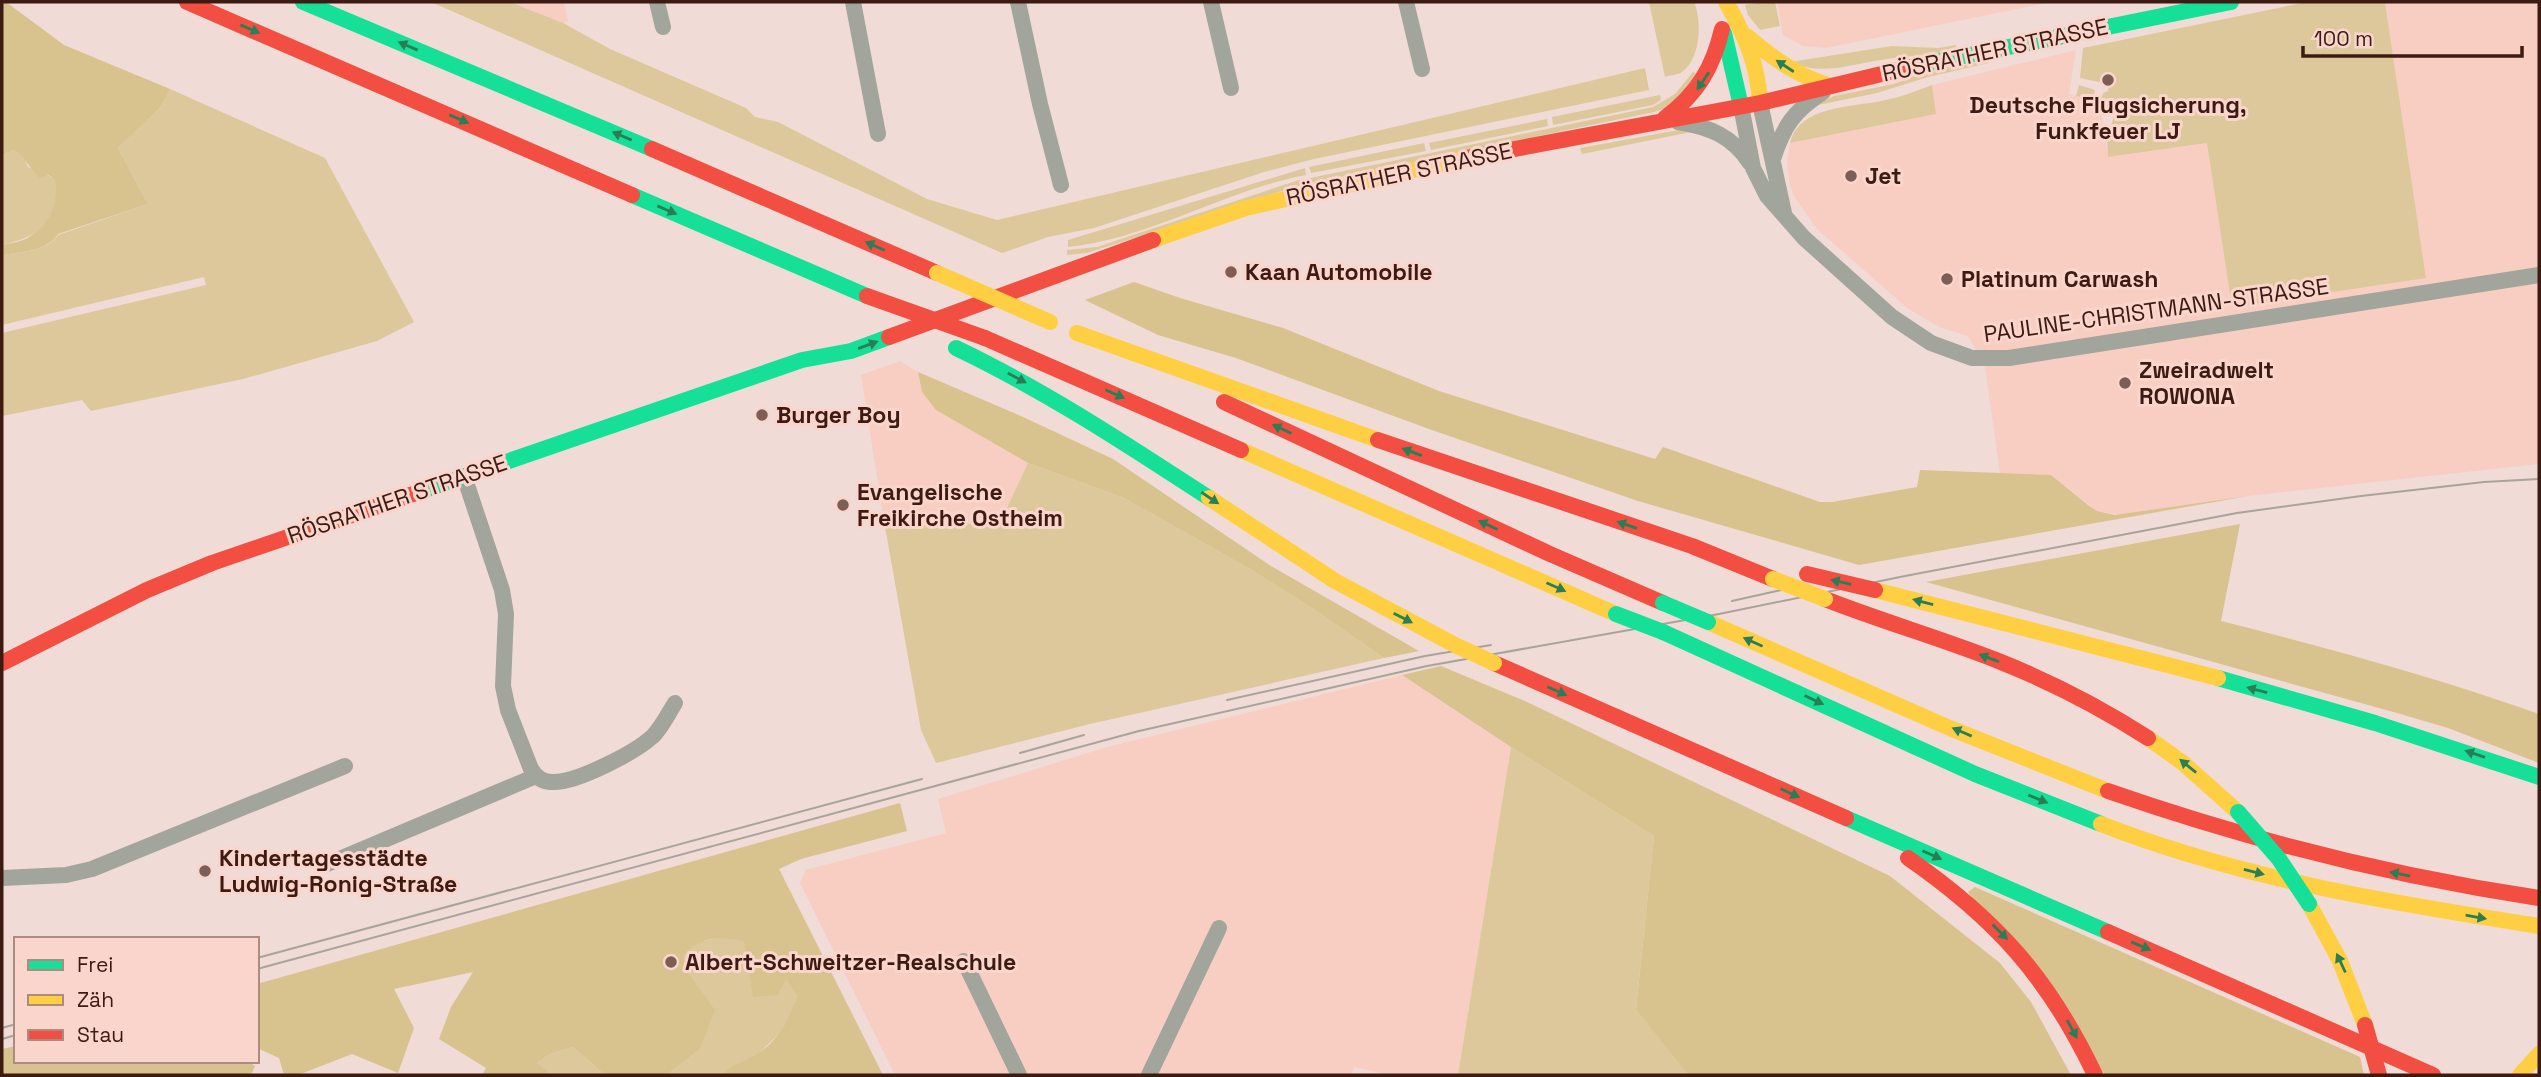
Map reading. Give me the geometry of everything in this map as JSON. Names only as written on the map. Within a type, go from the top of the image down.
[{"type":"main road","points":[[187,2],[867,296],[985,338],[1662,632],[1975,774],[2124,833],[2256,873],[2410,906],[2539,926]]},
{"type":"main road","points":[[303,2],[708,172],[1077,333],[1423,456],[1692,546],[1825,599],[1994,660],[2093,703],[2186,763],[2238,812],[2279,859],[2309,904],[2340,961],[2365,1025],[2379,1075]]},
{"type":"main road","points":[[1718,2],[1741,106]]},
{"type":"main road","points":[[1726,2],[1745,34],[1759,73],[1760,103]]},
{"type":"main road","name":"RÖSRATHER STRASSE","points":[[2,663],[147,590],[212,562],[802,360],[851,351],[1140,244],[1246,208],[1349,183],[1760,103],[1907,67],[2231,2]]},
{"type":"main road","points":[[1662,120],[1679,108],[1709,75],[1723,29]]},
{"type":"main road","points":[[1745,34],[1783,66],[1809,79],[1833,86]]},
{"type":"main road","points":[[867,296],[956,348],[1086,417],[1335,581],[1455,645],[2433,1075]]},
{"type":"main road","points":[[1077,333],[1550,554],[2033,763],[2163,810],[2305,853],[2377,870],[2539,898]]},
{"type":"main road","points":[[1692,546],[2136,657],[2388,725],[2539,777]]},
{"type":"main road","points":[[1847,818],[1936,877],[1972,905],[2005,936],[2046,986],[2082,1047],[2095,1075]]},
{"type":"main road","points":[[2520,1075],[2539,1054]]},
{"type":"street","points":[[657,2],[663,27]]},
{"type":"street","points":[[853,2],[878,134]]},
{"type":"street","points":[[1018,2],[1060,185]]},
{"type":"street","points":[[1211,2],[1231,88]]},
{"type":"street","points":[[1406,2],[1422,69]]},
{"type":"street","points":[[1773,161],[1783,131],[1791,118],[1803,105],[1833,86]]},
{"type":"street","name":"PAULINE-CHRISTMANN-STRASSE","points":[[1760,103],[1785,216]]},
{"type":"street","name":"PAULINE-CHRISTMANN-STRASSE","points":[[1741,106],[1753,168],[1767,196],[1804,239],[1892,317],[1931,344],[1972,358],[2009,358],[2539,275]]},
{"type":"street","name":"RÖSRATHER STRASSE","points":[[1662,120],[1703,126],[1722,134],[1744,154],[1753,168]]},
{"type":"street","points":[[464,476],[502,590],[506,614],[503,686],[508,710],[536,776],[554,783],[583,775],[629,753],[656,733],[675,704]]},
{"type":"street","points":[[2,878],[66,875],[92,869],[345,766]]},
{"type":"street","points":[[325,865],[536,776]]},
{"type":"street","points":[[1149,1075],[1219,928]]},
{"type":"street","points":[[964,961],[1019,1075]]},
{"type":"shaded area","points":[[2,2],[6,2],[64,45],[170,89],[160,108],[118,148],[148,204],[58,234],[41,247],[2,255],[2,245],[26,239],[43,226],[52,212],[56,188],[55,179],[48,175],[40,178],[14,150],[2,155]]},
{"type":"shaded area","points":[[431,2],[510,2],[563,23],[610,49],[746,108],[755,117],[778,122],[927,199],[997,220],[1645,68],[1649,90],[1314,159],[1264,172],[1094,228],[1048,237],[1002,253]]},
{"type":"shaded area","points":[[510,2],[564,2],[568,21],[563,23]]},
{"type":"shaded area","points":[[1649,2],[1694,2],[1698,19],[1698,39],[1693,58],[1680,73],[1665,77]]},
{"type":"shaded area","points":[[1775,2],[1780,26],[1760,30],[1748,15],[1745,5]]},
{"type":"shaded area","points":[[1777,2],[2051,2],[1826,48],[1803,46],[1783,35]]},
{"type":"shaded area","points":[[2307,2],[2385,2],[2426,278],[2232,307],[2207,143],[2108,157],[2107,139],[2117,106],[2076,96],[2079,85],[2095,90],[2094,95],[2102,97],[2103,93],[2108,91],[2111,76],[2106,75],[2104,83],[2080,78],[2083,48]]},
{"type":"shaded area","points":[[2385,2],[2539,2],[2539,464],[2248,496],[2122,515],[2097,511],[2051,475],[2000,473],[1985,367],[1968,336],[1939,327],[1907,308],[1817,229],[1795,198],[1790,186],[1787,163],[1790,143],[1935,114],[1932,85],[2076,50],[2069,94],[2100,103],[2108,157],[2207,143],[2426,277]]},
{"type":"shaded area","points":[[1956,45],[1957,51],[1835,68],[1813,68],[1790,62],[1892,46],[1938,48]]},
{"type":"shaded area","points":[[1989,60],[1989,63],[1928,77],[1877,93],[1813,106],[1834,96]]},
{"type":"shaded area","points":[[1693,72],[1703,77],[1666,108],[1654,112],[1301,185],[1087,253],[1067,255],[1067,250],[1097,247],[1296,181],[1653,107],[1675,94]]},
{"type":"shaded area","points":[[1932,85],[1936,114],[1790,143],[1796,130],[1818,114],[1896,98]]},
{"type":"shaded area","points":[[170,89],[325,158],[414,322],[377,341],[243,379],[91,411],[82,400],[2,416],[2,333],[206,285],[204,277],[2,325],[2,255],[41,248],[58,235],[148,204],[118,148],[160,108]]},
{"type":"shaded area","points":[[1660,95],[1661,100],[1653,105],[1553,125],[1552,117]]},
{"type":"shaded area","points":[[1547,119],[1548,126],[1431,150],[1429,143]]},
{"type":"shaded area","points":[[1684,129],[1696,131],[1582,154],[1580,148]]},
{"type":"shaded area","points":[[1424,143],[1426,151],[1311,173],[1309,167]]},
{"type":"shaded area","points":[[14,150],[23,156],[28,167],[56,179],[57,194],[55,206],[45,225],[27,237],[2,245],[2,155]]},
{"type":"shaded area","points":[[1305,168],[1306,175],[1246,191],[1129,234],[1068,247],[1068,240]]},
{"type":"shaded area","points":[[1134,282],[1283,328],[1439,391],[1655,459],[1663,447],[1820,502],[1917,487],[1920,470],[2051,475],[2097,511],[2115,515],[2248,496],[1859,565],[1638,501],[1429,429],[1236,358],[1158,335],[1085,300]]},
{"type":"shaded area","points":[[900,361],[918,372],[922,392],[936,410],[1028,463],[1000,526],[884,521],[861,375]]},
{"type":"shaded area","points":[[918,372],[1113,459],[1271,566],[1419,651],[1384,658],[1250,569],[1124,498],[1028,463],[936,410],[922,392]]},
{"type":"shaded area","points":[[1028,463],[1124,498],[1250,569],[1384,658],[1090,724],[936,763],[921,730],[884,521],[999,525]]},
{"type":"shaded area","points":[[2240,524],[2221,621],[2381,664],[2539,714],[2539,763],[2448,728],[1926,582]]},
{"type":"shaded area","points":[[1441,666],[1527,702],[1890,876],[2000,963],[2031,1002],[2071,1075],[1688,1075],[1636,1009],[1654,836],[1402,675]]},
{"type":"shaded area","points":[[1402,675],[1511,747],[1458,1075],[1389,1075],[1354,1067],[1351,1075],[895,1075],[800,883],[806,870],[946,833],[938,799],[1111,746]]},
{"type":"shaded area","points":[[1511,747],[1654,836],[1636,1008],[1688,1075],[1458,1075]]},
{"type":"shaded area","name":"Albert-Schweitzer-Realschule","points":[[900,803],[907,831],[801,859],[779,869],[883,1075],[721,1075],[770,1044],[786,1022],[797,996],[786,979],[778,995],[753,997],[744,941],[727,938],[703,941],[683,956],[688,972],[715,1010],[700,1049],[667,1075],[605,1075],[573,1047],[550,1054],[537,1063],[552,1075],[482,1075],[486,1068],[439,1039],[451,1007],[473,972],[394,989],[414,1028],[398,1073],[352,1054],[298,1075],[284,1075],[279,1058],[259,1049],[259,983]]},
{"type":"shaded area","points":[[1975,887],[2360,1057],[2364,1075],[2105,1075],[1968,892]]},
{"type":"shaded area","points":[[722,937],[744,940],[786,978],[797,996],[792,1013],[779,1034],[758,1054],[721,1075],[667,1075],[700,1049],[714,1010],[688,972],[683,956],[693,943]]},
{"type":"shaded area","points":[[14,1046],[14,1063],[250,1063],[255,1066],[251,1075],[2,1075],[2,1049]]},
{"type":"shaded area","points":[[573,1047],[605,1075],[552,1075],[536,1064],[550,1054]]},
{"type":"tram line","points":[[259,968],[1139,731],[1427,666],[1719,614],[2237,513],[2484,482],[2539,479]]},
{"type":"tram line","points":[[1732,601],[1786,589]]},
{"type":"tram line","points":[[1227,700],[1425,656],[1491,645]]},
{"type":"tram line","points":[[1020,753],[1084,735]]},
{"type":"tram line","points":[[259,957],[922,779]]},
{"type":"tram line","points":[[2,1028],[14,1025]]},
{"type":"tram line","points":[[2,1039],[14,1036]]},
{"type":"traffic: fast","points":[[303,2],[652,149]]},
{"type":"traffic: fast","points":[[1915,66],[2231,2]]},
{"type":"traffic: fast","points":[[1724,33],[1741,106]]},
{"type":"traffic: fast","points":[[632,195],[867,296]]},
{"type":"traffic: fast","points":[[416,493],[802,360],[851,351],[889,337]]},
{"type":"traffic: fast","points":[[956,348],[1054,400],[1209,498]]},
{"type":"traffic: fast","points":[[1663,603],[1708,622]]},
{"type":"traffic: fast","points":[[1616,614],[1663,632]]},
{"type":"traffic: fast","points":[[1663,632],[1975,774],[2101,824]]},
{"type":"traffic: fast","points":[[2218,678],[2375,723],[2539,777]]},
{"type":"traffic: fast","points":[[2238,812],[2279,859],[2309,904]]},
{"type":"traffic: fast","points":[[1846,818],[2108,932]]},
{"type":"traffic: slow","points":[[1726,2],[1749,50],[1757,75],[1760,103]]},
{"type":"traffic: slow","points":[[1748,37],[1787,66],[1808,78],[1831,86]]},
{"type":"traffic: slow","points":[[1153,240],[1246,208],[1466,158]]},
{"type":"traffic: slow","points":[[937,273],[1050,322]]},
{"type":"traffic: slow","points":[[1077,333],[1378,440]]},
{"type":"traffic: slow","points":[[1241,450],[1616,614]]},
{"type":"traffic: slow","points":[[1209,498],[1335,581],[1455,645]]},
{"type":"traffic: slow","points":[[1773,579],[1825,599]]},
{"type":"traffic: slow","points":[[1875,590],[2218,678]]},
{"type":"traffic: slow","points":[[1708,622],[1952,729],[2108,791]]},
{"type":"traffic: slow","points":[[1455,645],[1494,663]]},
{"type":"traffic: slow","points":[[2148,738],[2183,763],[2238,812]]},
{"type":"traffic: slow","points":[[2101,824],[2208,860],[2317,887],[2539,926]]},
{"type":"traffic: slow","points":[[2309,904],[2340,961],[2365,1025]]},
{"type":"traffic: slow","points":[[2520,1075],[2539,1054]]},
{"type":"traffic: jam","points":[[187,2],[632,195]]},
{"type":"traffic: jam","points":[[1665,118],[1695,90],[1714,56],[1722,29]]},
{"type":"traffic: jam","points":[[1466,158],[1760,103],[1915,66]]},
{"type":"traffic: jam","points":[[652,149],[937,273]]},
{"type":"traffic: jam","points":[[889,337],[1153,240]]},
{"type":"traffic: jam","points":[[867,296],[985,338]]},
{"type":"traffic: jam","points":[[985,338],[1241,450]]},
{"type":"traffic: jam","points":[[1224,402],[1550,554],[1663,603]]},
{"type":"traffic: jam","points":[[1378,440],[1692,546],[1773,579]]},
{"type":"traffic: jam","points":[[2,663],[147,590],[212,563],[416,493]]},
{"type":"traffic: jam","points":[[1807,574],[1875,590]]},
{"type":"traffic: jam","points":[[1825,599],[2016,668],[2093,705],[2148,738]]},
{"type":"traffic: jam","points":[[1494,663],[1846,818]]},
{"type":"traffic: jam","points":[[2108,791],[2267,841],[2321,855],[2429,879],[2539,898]]},
{"type":"traffic: jam","points":[[1908,858],[1968,904],[2017,953],[2059,1009],[2095,1075]]},
{"type":"traffic: jam","points":[[2108,932],[2433,1075]]},
{"type":"traffic: jam","points":[[2365,1025],[2379,1075]]},
{"type":"place","name":"Deutsche Flugsicherung, Funkfeuer LJ","points":[[2108,80]]},
{"type":"place","name":"Jet","points":[[1851,176]]},
{"type":"place","name":"Kaan Automobile","points":[[1231,272]]},
{"type":"place","name":"Platinum Carwash","points":[[1947,279]]},
{"type":"place","name":"Zweiradwelt ROWONA","points":[[2125,383]]},
{"type":"place","name":"Burger Boy","points":[[762,415]]},
{"type":"place","name":"Evangelische Freikirche Ostheim","points":[[843,505]]},
{"type":"place","name":"Kindertagesstädte Ludwig-Ronig-Straße","points":[[205,871]]},
{"type":"place","name":"Albert-Schweitzer-Realschule","points":[[671,962]]}]
